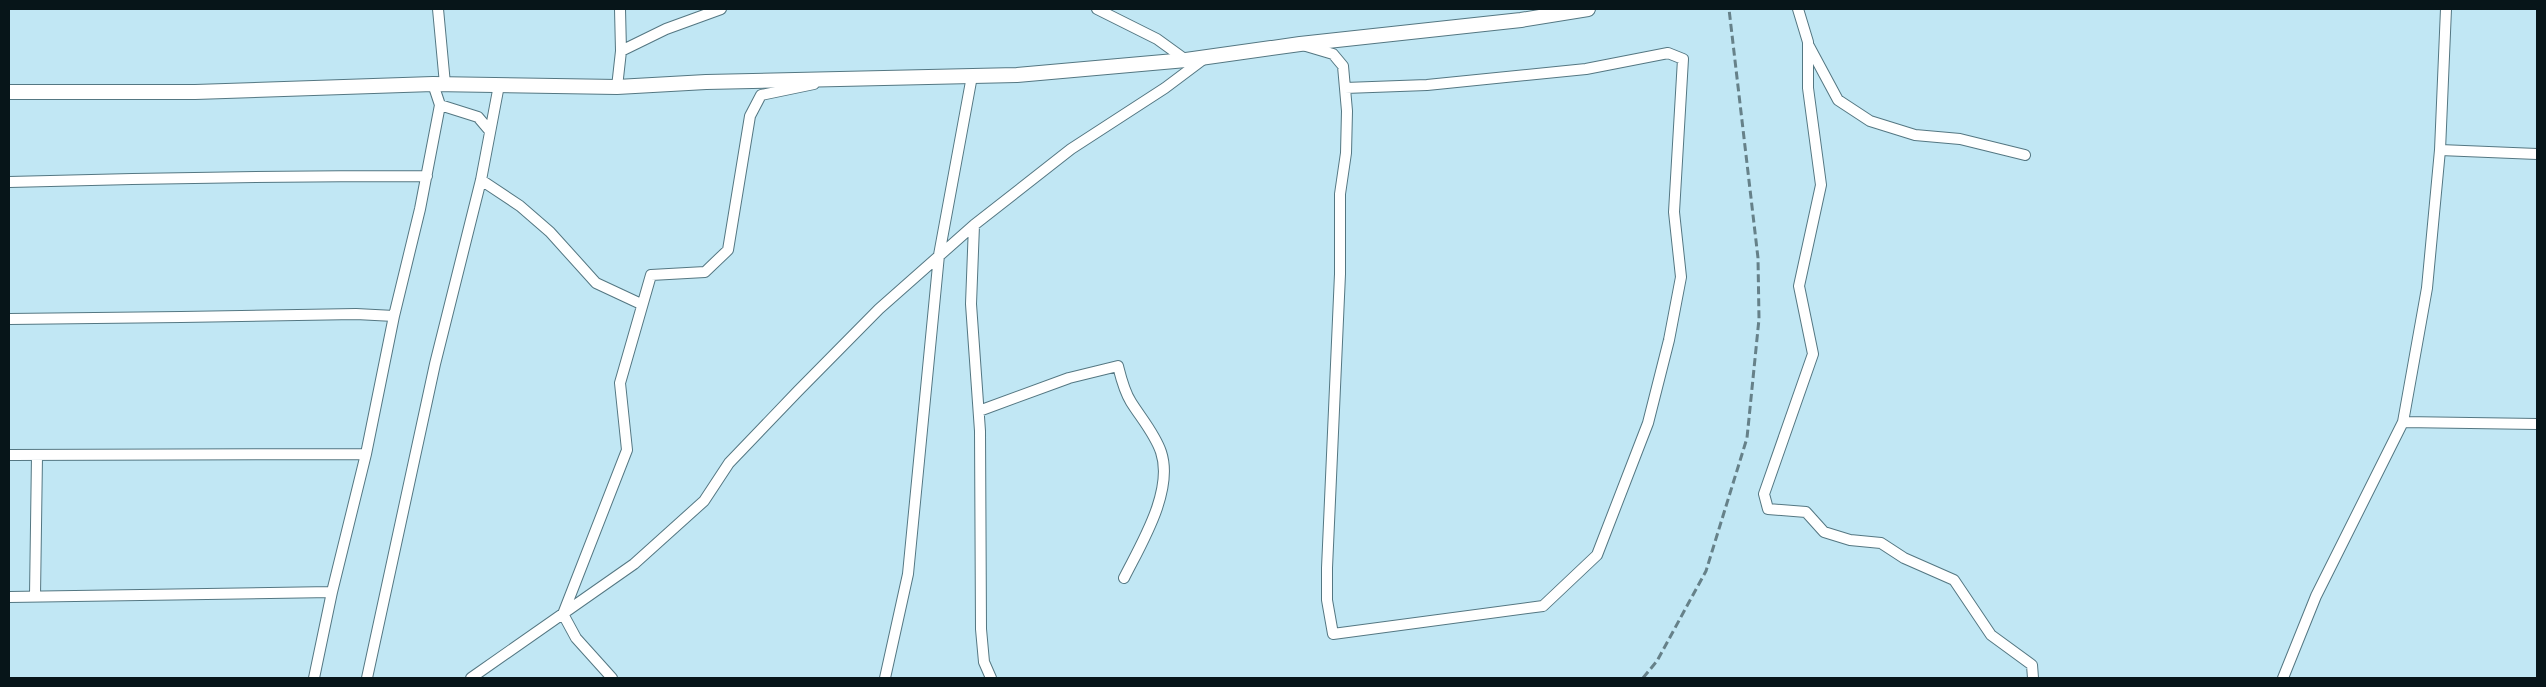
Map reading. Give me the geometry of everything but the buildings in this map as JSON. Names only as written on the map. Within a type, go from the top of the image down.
[{"type":"main road","points":[[9,92],[196,92],[439,84],[617,87],[706,82],[1016,75],[1186,60],[1300,44],[1521,20],[1588,9]]},
{"type":"street","points":[[314,678],[332,592],[366,454],[394,316],[427,176],[440,105],[438,9]]},
{"type":"street","points":[[617,87],[621,51],[620,9]]},
{"type":"street","points":[[621,51],[666,29],[721,9]]},
{"type":"street","points":[[1097,9],[1157,39],[1186,60]]},
{"type":"street","points":[[1798,9],[1808,42],[1838,100],[1870,121],[1915,135],[1960,138],[2025,155]]},
{"type":"street","points":[[2282,678],[2316,596],[2403,422],[2427,288],[2440,150],[2446,9]]},
{"type":"street","points":[[1808,42],[1808,88],[1821,184],[1799,286],[1813,354],[1764,494],[1768,510],[1806,512],[1824,532],[1850,540],[1881,543],[1904,558],[1954,580],[1991,635],[2032,665],[2033,678]]},
{"type":"street","points":[[1300,44],[1333,54],[1343,66],[1346,88],[1346,153],[1340,194],[1340,274],[1326,568],[1327,600],[1333,634],[1543,606],[1597,556],[1648,423],[1669,340],[1681,277],[1674,212],[1683,59],[1668,53],[1586,69],[1427,86],[1346,88]]},
{"type":"street","points":[[471,678],[634,564],[704,501],[729,464],[765,425],[879,309],[974,225],[1071,148],[1165,88],[1206,57]]},
{"type":"street","points":[[884,678],[908,574],[939,255],[972,76]]},
{"type":"street","points":[[562,614],[628,450],[620,383],[641,304],[651,275],[705,272],[728,250],[750,116],[761,95],[836,80]]},
{"type":"street","points":[[367,678],[435,364],[481,180],[499,85]]},
{"type":"street","points":[[440,105],[478,117],[489,130]]},
{"type":"street","points":[[2440,150],[2537,154]]},
{"type":"street","points":[[9,182],[103,178],[203,179],[291,175],[427,176]]},
{"type":"street","points":[[481,180],[520,206],[550,232],[596,284],[641,304]]},
{"type":"street","points":[[974,225],[971,304],[979,411],[982,518],[981,629],[984,662],[990,678]]},
{"type":"street","points":[[9,319],[63,317],[128,319],[356,314],[394,316]]},
{"type":"street","points":[[979,411],[1069,378],[1118,366],[1130,401],[1161,452],[1164,472],[1160,496],[1153,518],[1124,578]]},
{"type":"street","points":[[2403,422],[2537,424]]},
{"type":"street","points":[[9,456],[366,454]]},
{"type":"street","points":[[36,596],[37,456]]},
{"type":"street","points":[[9,597],[332,592]]},
{"type":"street","points":[[562,614],[576,638],[612,678]]},
{"type":"railway","points":[[1643,678],[1657,661],[1706,571],[1747,438],[1759,319],[1758,258],[1729,9]]}]
